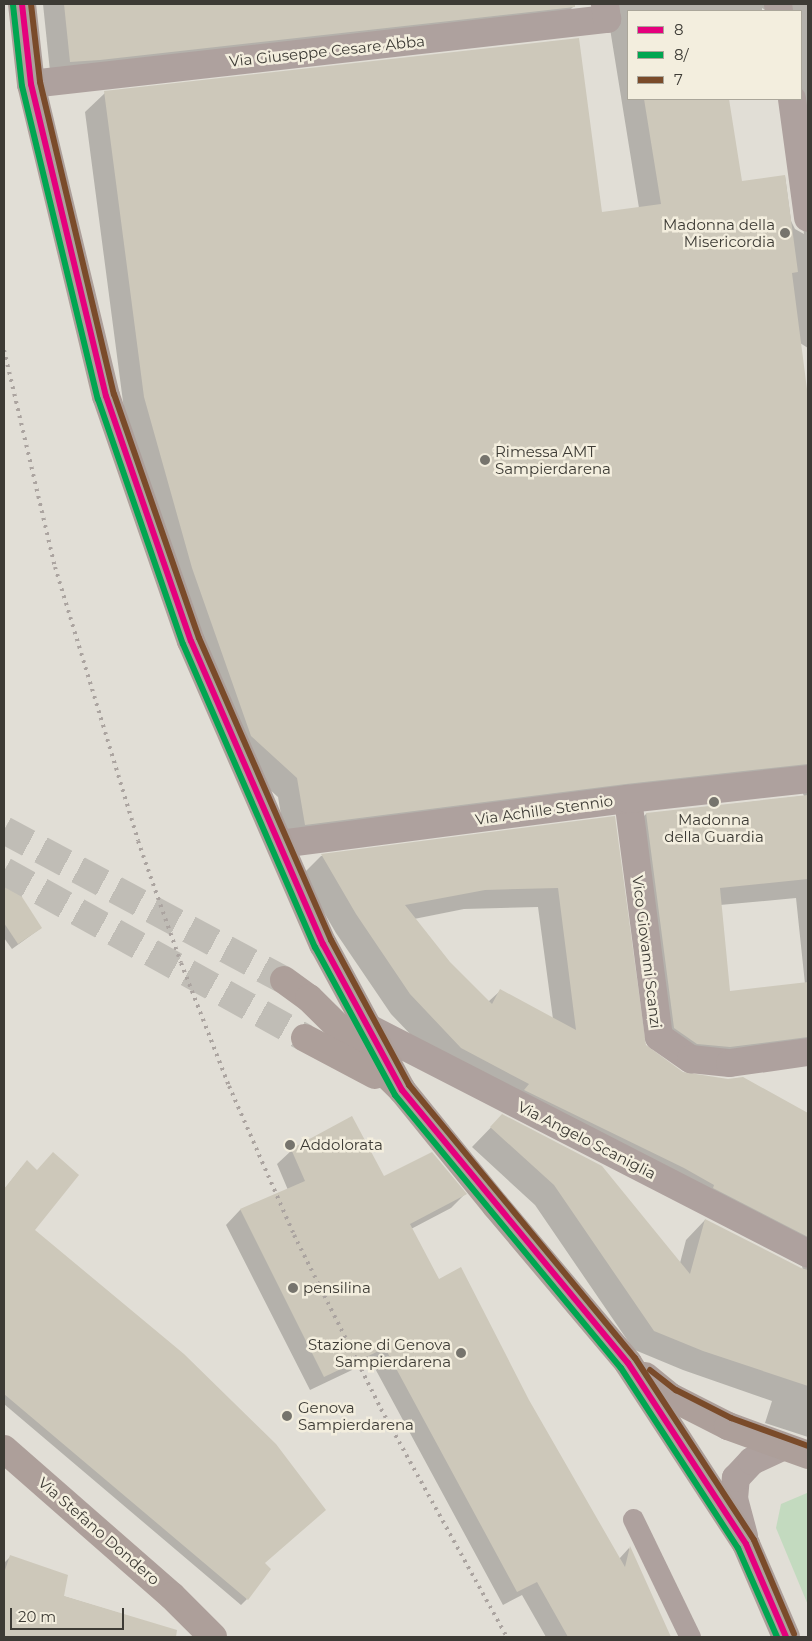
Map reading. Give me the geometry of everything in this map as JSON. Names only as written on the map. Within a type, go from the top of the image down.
[{"type":"main road","points":[[22,4],[31,84],[106,396],[190,641],[323,944],[402,1090]]},
{"type":"main road","points":[[284,980],[309,998],[402,1090],[496,1206],[628,1363],[746,1544],[786,1637]]},
{"type":"main road","points":[[305,1038],[402,1090]]},
{"type":"main road","points":[[628,1363],[672,1397],[728,1426],[808,1455]]},
{"type":"main road","name":"Via Stefano Dondero","points":[[4,1448],[172,1596],[213,1637]]},
{"type":"street","name":"Via Giuseppe Cesare Abba","points":[[31,84],[607,19],[605,4]]},
{"type":"street","points":[[792,100],[808,218]]},
{"type":"street","name":"Via Achille Stennio","points":[[280,844],[628,799],[808,779]]},
{"type":"street","name":"Vico Giovanni Scanzi","points":[[628,799],[659,1037],[691,1059],[730,1063],[808,1052]]},
{"type":"street","name":"Via Angelo Scaniglia","points":[[366,1026],[808,1254]]},
{"type":"street","points":[[746,1544],[734,1499],[736,1478],[752,1461],[782,1447]]},
{"type":"lane","points":[[633,1519],[690,1637]]},
{"type":"green space","points":[[807,1493],[808,1605],[776,1528],[781,1504]]},
{"type":"building","points":[[64,4],[575,4],[575,7],[70,62]]},
{"type":"building","name":"Rimessa AMT Sampierdarena","points":[[579,38],[602,212],[661,204],[644,100],[729,100],[742,181],[785,175],[798,272],[792,273],[808,397],[808,764],[626,784],[305,825],[297,778],[251,736],[192,568],[144,397],[104,91]]},
{"type":"building","points":[[808,795],[808,879],[720,888],[730,991],[808,982],[808,1037],[730,1047],[697,1044],[674,1028],[646,813]]},
{"type":"building","points":[[615,816],[646,1045],[683,1072],[728,1079],[743,1077],[808,1113],[808,1237],[713,1188],[714,1185],[684,1168],[524,1090],[529,1084],[461,1048],[410,994],[356,914],[321,854]],"holes":[[[558,888],[576,1030],[500,989],[492,1004],[450,962],[405,905],[485,890]]]},
{"type":"building","points":[[4,869],[42,928],[18,944],[4,923]]},
{"type":"building","points":[[502,1114],[602,1166],[690,1274],[705,1219],[808,1270],[808,1386],[703,1351],[654,1331],[554,1185],[490,1127]]},
{"type":"building","points":[[352,1116],[384,1176],[432,1152],[467,1194],[410,1224],[439,1279],[461,1267],[529,1400],[625,1567],[630,1546],[671,1637],[568,1637],[537,1582],[517,1592],[385,1348],[324,1377],[240,1209],[305,1181],[291,1149]]},
{"type":"building","points":[[53,1152],[79,1175],[35,1230],[184,1354],[276,1444],[326,1510],[265,1563],[271,1569],[248,1600],[4,1394],[4,1189],[27,1160],[37,1170]]},
{"type":"building","points":[[10,1555],[68,1575],[64,1596],[177,1630],[176,1637],[4,1637],[4,1573]]},
{"type":"tunnel","points":[[4,830],[284,980]]},
{"type":"tunnel","points":[[4,871],[305,1038]]},
{"type":"railway","points":[[4,350],[55,567],[138,841],[181,963],[229,1086],[294,1235],[381,1409],[507,1637]]},
{"type":"transit line","name":"8","points":[[22,4],[31,84],[106,396],[191,641],[323,944],[402,1090],[628,1363],[746,1544],[786,1637]]},
{"type":"transit line","name":"7","points":[[31,4],[40,82],[114,394],[199,638],[331,940],[409,1085],[635,1358],[754,1540],[794,1634]]},
{"type":"transit line","name":"8/","points":[[13,5],[22,86],[98,399],[183,644],[315,947],[395,1095],[621,1368],[738,1548],[777,1637]]},
{"type":"transit line","name":"7","points":[[650,1370],[676,1390],[731,1418],[808,1446]]},
{"type":"place","name":"Madonna della Misericordia","points":[[785,233]]},
{"type":"place","name":"Rimessa AMT Sampierdarena","points":[[485,460]]},
{"type":"place","name":"Madonna della Guardia","points":[[714,802]]},
{"type":"place","name":"Addolorata","points":[[290,1145]]},
{"type":"place","name":"pensilina","points":[[293,1288]]},
{"type":"place","name":"Stazione di Genova Sampierdarena","points":[[461,1353]]},
{"type":"place","name":"Genova Sampierdarena","points":[[287,1416]]}]
